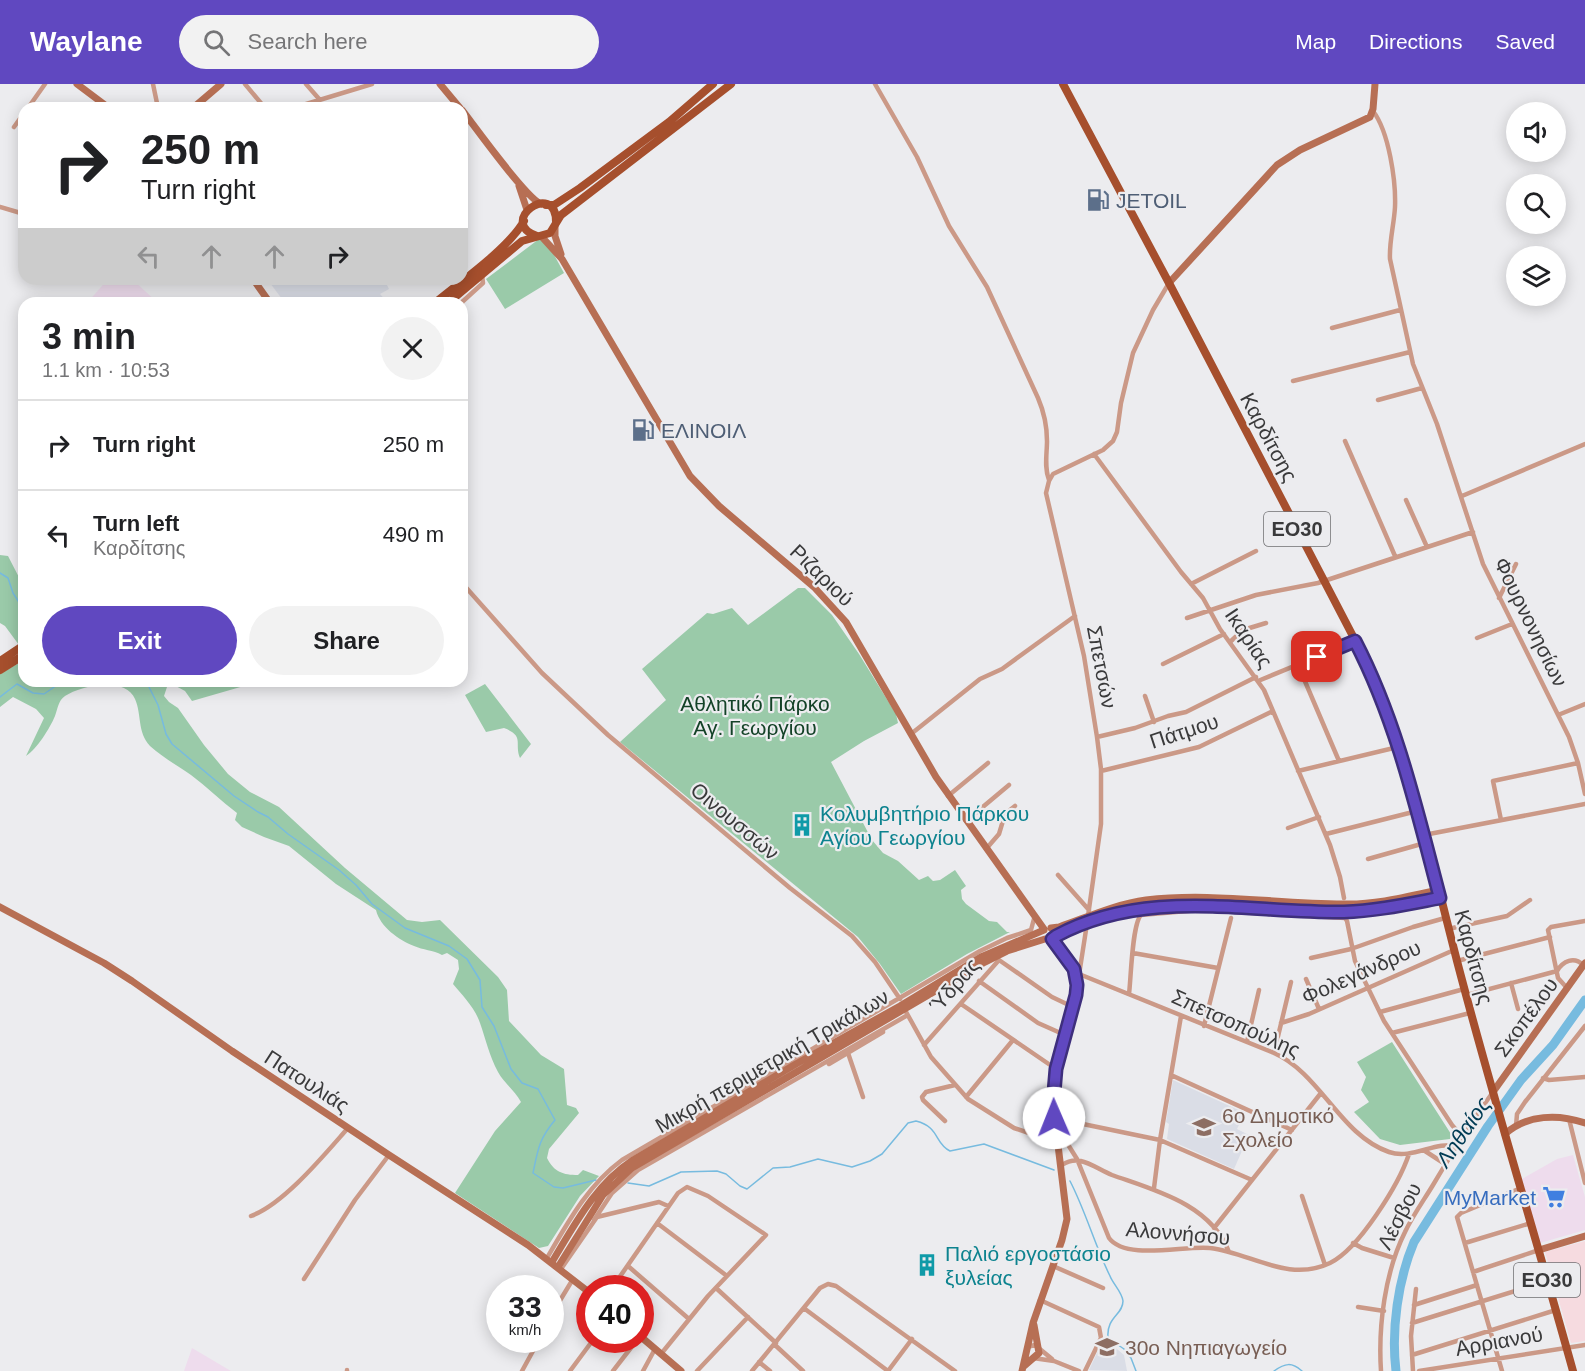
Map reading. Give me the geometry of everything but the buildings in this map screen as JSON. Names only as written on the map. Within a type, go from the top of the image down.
[{"type":"main road","points":[[468,275],[496,252],[519,228],[527,210],[532,205],[554,205],[580,188],[669,122],[713,84]]},
{"type":"main road","points":[[455,297],[522,241],[550,233],[561,215],[585,195],[731,84]]},
{"type":"main road","name":"Καρδίτσης","points":[[1063,84],[1324,580],[1379,690],[1398,747],[1573,1371]]},
{"type":"main road","points":[[544,204],[555,213],[556,224]]},
{"type":"main road","points":[[524,221],[529,232],[539,236]]},
{"type":"main road","points":[[442,297],[457,285]]},
{"type":"main road","points":[[0,661],[18,649]]},
{"type":"main road","points":[[0,670],[18,659]]},
{"type":"street","points":[[32,102],[45,84]]},
{"type":"street","points":[[77,84],[101,102]]},
{"type":"street","points":[[157,102],[154,86],[160,84]]},
{"type":"street","points":[[200,102],[221,84]]},
{"type":"street","points":[[244,84],[260,102]]},
{"type":"street","points":[[306,84],[320,100]]},
{"type":"street","points":[[313,102],[372,84]]},
{"type":"street","points":[[440,84],[455,102]]},
{"type":"street","name":"Σπετσών","points":[[875,84],[917,157],[950,226],[987,287],[1038,398],[1047,429],[1046,469],[1049,480],[1046,493],[1047,502],[1075,616],[1097,736],[1101,771],[1101,824],[1088,913]]},
{"type":"street","points":[[1049,480],[1059,471],[1110,444],[1115,436],[1133,353],[1153,310],[1169,283],[1277,165],[1304,148],[1370,117],[1373,111],[1375,84]]},
{"type":"street","name":"Φουρνονησίων","points":[[1373,111],[1381,125],[1393,177],[1395,203],[1389,243],[1390,259],[1410,352],[1462,496],[1483,564],[1558,715],[1578,763],[1585,794]]},
{"type":"street","points":[[468,118],[533,200],[544,204]]},
{"type":"street","points":[[14,127],[18,121]]},
{"type":"street","points":[[519,183],[527,210]]},
{"type":"street","points":[[0,207],[18,212]]},
{"type":"street","name":"Ριζαριού","points":[[556,224],[555,236],[562,259],[690,476],[719,506],[790,566],[838,611],[853,632],[948,796],[1046,929]]},
{"type":"street","name":"Ριζαριού","points":[[539,236],[562,259]]},
{"type":"street","points":[[468,297],[483,283],[482,275]]},
{"type":"street","points":[[1332,328],[1400,310]]},
{"type":"street","points":[[1293,381],[1410,352]]},
{"type":"street","points":[[1378,400],[1422,388]]},
{"type":"street","points":[[1345,441],[1395,556]]},
{"type":"street","points":[[1462,496],[1585,444]]},
{"type":"street","name":"Ικαρίας","points":[[1094,454],[1203,598],[1224,634],[1257,679],[1326,834],[1338,869],[1344,898]]},
{"type":"street","points":[[1406,500],[1427,547]]},
{"type":"street","points":[[1187,618],[1256,595],[1324,580],[1473,532]]},
{"type":"street","points":[[1191,584],[1256,551]]},
{"type":"street","points":[[1499,598],[1516,564]]},
{"type":"street","name":"Οινουσσών","points":[[468,590],[542,674],[630,754],[794,891],[840,925],[870,956],[900,999]]},
{"type":"street","points":[[911,734],[981,679],[1002,669],[1075,616]]},
{"type":"street","points":[[1230,642],[1248,627],[1266,623]]},
{"type":"street","points":[[1477,639],[1512,624]]},
{"type":"street","points":[[1163,664],[1224,634]]},
{"type":"street","points":[[1097,736],[1154,722],[1203,705],[1257,679],[1355,641]]},
{"type":"street","points":[[1298,665],[1339,761]]},
{"type":"street","points":[[1145,696],[1154,722]]},
{"type":"street","points":[[1558,715],[1585,704]]},
{"type":"street","name":"Πάτμου","points":[[1101,771],[1209,744],[1273,711]]},
{"type":"street","points":[[1298,771],[1398,747]]},
{"type":"street","points":[[948,796],[988,763]]},
{"type":"street","points":[[1501,820],[1493,781],[1578,763]]},
{"type":"street","points":[[966,821],[1009,784]]},
{"type":"street","points":[[1368,859],[1424,839],[1501,820],[1585,804]]},
{"type":"street","points":[[986,849],[999,834],[1005,814],[1015,806]]},
{"type":"street","points":[[1326,834],[1416,811]]},
{"type":"street","points":[[1288,828],[1319,817]]},
{"type":"street","points":[[1058,875],[1088,913]]},
{"type":"street","name":"Μικρή περιμετρική Τρικάλων","points":[[554,1264],[594,1195],[613,1175],[633,1160],[981,957],[1046,929],[1057,928],[1088,913],[1129,903],[1168,898],[1343,904],[1383,902],[1439,894]]},
{"type":"street","name":"Μικρή περιμετρική Τρικάλων","points":[[554,1264],[603,1195],[628,1171],[831,1051],[906,1014],[996,956],[1098,919],[1151,907],[1210,905],[1344,912],[1384,908],[1439,894]]},
{"type":"street","points":[[1448,929],[1506,916],[1530,900]]},
{"type":"street","name":"Πατουλιάς","points":[[0,907],[125,976],[232,1051],[554,1264],[576,1281]]},
{"type":"street","points":[[1129,994],[1138,916],[1198,910],[1345,918],[1352,949],[1380,1011],[1452,1125],[1463,1138]]},
{"type":"street","points":[[554,1264],[586,1195],[620,1162],[985,948],[1031,930],[1035,915]]},
{"type":"street","points":[[1204,1026],[1231,918]]},
{"type":"street","points":[[1311,958],[1352,949],[1445,918]]},
{"type":"street","points":[[1567,988],[1560,980],[1557,971],[1549,928],[1585,921]]},
{"type":"street","points":[[1046,929],[1043,936],[1050,938],[1078,975]]},
{"type":"street","points":[[1022,1371],[1033,1323],[1067,1219],[1053,1104],[1056,1069],[1077,990],[1086,930]]},
{"type":"street","points":[[1457,961],[1550,937]]},
{"type":"street","name":"Φολεγάνδρου","points":[[1281,1023],[1319,1009],[1454,950]]},
{"type":"street","points":[[1133,953],[1218,968]]},
{"type":"street","name":"Ύδρας","points":[[924,1045],[999,960],[1052,997],[1073,1007]]},
{"type":"street","points":[[1380,1011],[1557,971],[1571,960],[1584,964]]},
{"type":"street","name":"Σκοπέλου","points":[[1494,1095],[1584,964]]},
{"type":"street","name":"Σπετσοπούλης","points":[[1078,975],[1274,1053],[1296,1066],[1351,1125],[1371,1142],[1390,1152],[1410,1154],[1446,1146],[1457,1146]]},
{"type":"street","points":[[1306,979],[1319,1009]]},
{"type":"street","points":[[979,981],[1043,1026],[1065,1035]]},
{"type":"street","points":[[1274,1053],[1290,982]]},
{"type":"street","points":[[1511,983],[1518,1009]]},
{"type":"street","points":[[1247,1042],[1259,990]]},
{"type":"street","points":[[961,1004],[1056,1069]]},
{"type":"street","points":[[1392,1033],[1471,1012]]},
{"type":"street","points":[[554,1264],[594,1220],[612,1193],[638,1170],[906,1014]]},
{"type":"street","points":[[906,1014],[931,1057],[966,1097],[1014,1128],[1032,1134],[1057,1137]]},
{"type":"street","points":[[829,1064],[906,1014]]},
{"type":"street","points":[[1154,1188],[1181,1016]]},
{"type":"street","points":[[1516,1126],[1517,1114],[1585,1026]]},
{"type":"street","points":[[966,1097],[1013,1040]]},
{"type":"street","points":[[848,1053],[863,1097]]},
{"type":"street","points":[[1171,1075],[1293,1130]]},
{"type":"street","points":[[1544,1078],[1549,1080],[1585,1077]]},
{"type":"street","points":[[945,1121],[925,1103],[922,1097],[926,1092],[955,1084]]},
{"type":"street","points":[[1214,1228],[1321,1093]]},
{"type":"street","name":"Λέσβου","points":[[1382,1371],[1381,1343],[1384,1311],[1394,1258],[1409,1223],[1445,1164],[1494,1095]]},
{"type":"street","points":[[1505,1134],[1516,1126],[1549,1117],[1569,1117],[1585,1123]]},
{"type":"street","points":[[1569,1117],[1585,1184]]},
{"type":"street","points":[[1054,1118],[1160,1140],[1252,1180]]},
{"type":"street","points":[[251,1216],[274,1204],[312,1168],[348,1128]]},
{"type":"street","name":"Αλοννήσου","points":[[1057,1137],[1067,1143],[1077,1159],[1106,1231],[1115,1244],[1131,1249],[1206,1248],[1285,1269],[1311,1269],[1340,1257],[1386,1199],[1410,1154]]},
{"type":"street","points":[[1424,1151],[1445,1164]]},
{"type":"street","points":[[304,1279],[355,1200],[389,1155]]},
{"type":"street","points":[[1062,1165],[1071,1159],[1083,1160],[1102,1171],[1154,1188],[1178,1200],[1214,1228],[1228,1252]]},
{"type":"street","points":[[621,1275],[668,1206],[680,1191],[687,1187],[765,1234],[658,1351],[643,1371]]},
{"type":"street","points":[[1502,1371],[1458,1215],[1521,1188]]},
{"type":"street","points":[[1302,1196],[1324,1265]]},
{"type":"street","points":[[594,1220],[602,1215],[659,1202],[668,1206]]},
{"type":"street","points":[[657,1222],[727,1276]]},
{"type":"street","points":[[1465,1243],[1531,1222]]},
{"type":"street","points":[[1473,1272],[1585,1236]]},
{"type":"street","points":[[1353,1243],[1394,1258]]},
{"type":"street","points":[[628,1266],[689,1319]]},
{"type":"street","points":[[1053,1266],[1103,1288]]},
{"type":"street","points":[[564,1294],[573,1279]]},
{"type":"street","points":[[1412,1323],[1547,1281]]},
{"type":"street","points":[[752,1371],[820,1288],[828,1284],[836,1286],[956,1371]]},
{"type":"street","points":[[1414,1305],[1477,1285]]},
{"type":"street","points":[[716,1288],[803,1371]]},
{"type":"street","points":[[1413,1371],[1412,1323],[1416,1289]]},
{"type":"street","points":[[1040,1300],[1099,1327],[1101,1338],[1085,1371]]},
{"type":"street","points":[[1358,1308],[1384,1311]]},
{"type":"street","points":[[805,1309],[885,1370],[912,1340]]},
{"type":"street","points":[[1412,1355],[1556,1310]]},
{"type":"street","points":[[697,1371],[748,1317]]},
{"type":"street","points":[[1022,1371],[1028,1362],[1039,1353],[1033,1323]]},
{"type":"street","points":[[1027,1349],[1033,1344],[1054,1361]]},
{"type":"street","name":"Αρριανού","points":[[1419,1371],[1585,1345]]},
{"type":"street","points":[[654,1348],[681,1371]]},
{"type":"street","points":[[1027,1349],[1029,1356],[1054,1361],[1079,1371]]},
{"type":"street","points":[[522,1371],[532,1353]]},
{"type":"street","points":[[570,1371],[583,1353]]},
{"type":"street","points":[[613,1371],[627,1353]]},
{"type":"street","points":[[759,1362],[770,1371]]},
{"type":"shaded area","points":[[103,285],[138,285],[152,297],[92,297]]},
{"type":"shaded area","points":[[272,285],[387,285],[389,289],[380,294],[383,297],[280,297]]},
{"type":"shaded area","name":"6ο Δημοτικό Σχολείο","points":[[1173,1080],[1245,1113],[1237,1129],[1249,1135],[1234,1169],[1167,1139],[1169,1124],[1166,1122]]},
{"type":"shaded area","points":[[1573,1155],[1585,1197],[1585,1230],[1540,1243],[1522,1179],[1557,1159]]},
{"type":"shaded area","points":[[1585,1241],[1585,1341],[1571,1343],[1545,1252]]},
{"type":"shaded area","name":"30ο Νηπιαγωγείο","points":[[1104,1338],[1124,1355],[1127,1371],[1089,1370]]},
{"type":"shaded area","points":[[192,1348],[231,1371],[184,1371]]},
{"type":"green space","points":[[539,239],[547,242],[564,273],[505,309],[486,279]]},
{"type":"green space","points":[[0,555],[8,556],[18,575],[18,644],[0,623]]},
{"type":"green space","name":"Αθλητικό Πάρκο Αγ. Γεωργίου","points":[[798,588],[805,588],[832,615],[896,714],[898,723],[831,762],[872,840],[883,853],[898,861],[919,880],[928,876],[933,881],[940,880],[955,870],[966,886],[961,890],[962,899],[966,904],[989,921],[997,922],[1007,932],[1010,932],[967,954],[901,994],[858,937],[620,742],[666,700],[642,669],[707,613],[713,614],[732,608],[748,625]]},
{"type":"green space","points":[[18,664],[18,687],[88,687],[72,692],[63,698],[47,732],[26,756],[44,718],[36,709],[13,697],[0,707],[0,674]]},
{"type":"green space","points":[[485,684],[531,744],[520,758],[515,734],[504,728],[486,732],[465,695]]},
{"type":"green space","points":[[123,687],[167,687],[164,696],[178,708],[228,774],[250,792],[279,807],[345,868],[407,920],[422,922],[440,920],[498,977],[507,990],[509,1021],[541,1055],[564,1069],[567,1105],[576,1108],[579,1113],[549,1149],[547,1158],[556,1170],[563,1173],[578,1175],[583,1170],[599,1176],[580,1196],[548,1246],[539,1248],[455,1193],[495,1131],[521,1102],[498,1072],[475,1012],[453,984],[459,969],[458,960],[447,953],[442,955],[402,940],[386,927],[376,910],[336,884],[289,846],[242,827],[235,820],[237,813],[191,775],[150,746],[143,735],[137,705],[130,692]]},
{"type":"green space","points":[[178,687],[240,687],[192,701],[185,691]]},
{"type":"green space","points":[[1392,1042],[1451,1134],[1450,1139],[1400,1145],[1380,1139],[1354,1112],[1369,1102],[1361,1090],[1366,1077],[1357,1062]]},
{"type":"waterway","points":[[0,573],[8,578],[18,601]]},
{"type":"waterway","points":[[0,697],[18,685]]},
{"type":"waterway","points":[[22,687],[33,693],[44,694],[54,687]]},
{"type":"waterway","points":[[149,687],[158,705],[166,734],[172,744],[234,796],[268,817],[339,870],[372,904],[405,928],[449,946],[467,959],[480,980],[482,1007],[494,1026],[511,1069],[522,1083],[538,1089],[555,1120],[540,1145],[533,1173],[554,1187],[563,1188],[596,1180]]},
{"type":"waterway","name":"Ληθαίος","points":[[1396,1371],[1394,1339],[1397,1305],[1408,1257],[1414,1242],[1488,1126],[1521,1080],[1553,1045],[1585,1000]]},
{"type":"waterway","points":[[628,1183],[649,1186],[681,1172],[717,1171],[726,1174],[747,1189],[773,1168],[790,1167],[818,1159],[852,1167],[882,1154],[908,1123],[916,1121],[929,1127],[941,1144],[950,1151],[984,1144],[1054,1170]]},
{"type":"waterway","points":[[1070,1181],[1111,1279],[1123,1301],[1110,1325],[1108,1338],[1124,1349],[1131,1358],[1136,1371]]},
{"type":"waterway","points":[[1274,1371],[1288,1365],[1295,1366],[1302,1371]]},
{"type":"place","name":"JETOIL","points":[[1098,200]]},
{"type":"place","name":"ΕΛΙΝΟΙΛ","points":[[643,430]]},
{"type":"place","name":"Κολυμβητήριο Πάρκου Αγίου Γεωργίου","points":[[802,825]]},
{"type":"place","name":"6ο Δημοτικό Σχολείο","points":[[1204,1127]]},
{"type":"place","name":"MyMarket","points":[[1554,1197]]},
{"type":"place","name":"Παλιό εργοστάσιο ξυλείας","points":[[927,1265]]},
{"type":"place","name":"30ο Νηπιαγωγείο","points":[[1107,1347]]},
{"type":"route","points":[[1054,1118],[1056,1069],[1077,990],[1076,972],[1052,939],[1063,932],[1118,913],[1151,907],[1210,905],[1344,912],[1384,908],[1440,898],[1392,726],[1369,667],[1355,641],[1317,657]]}]
